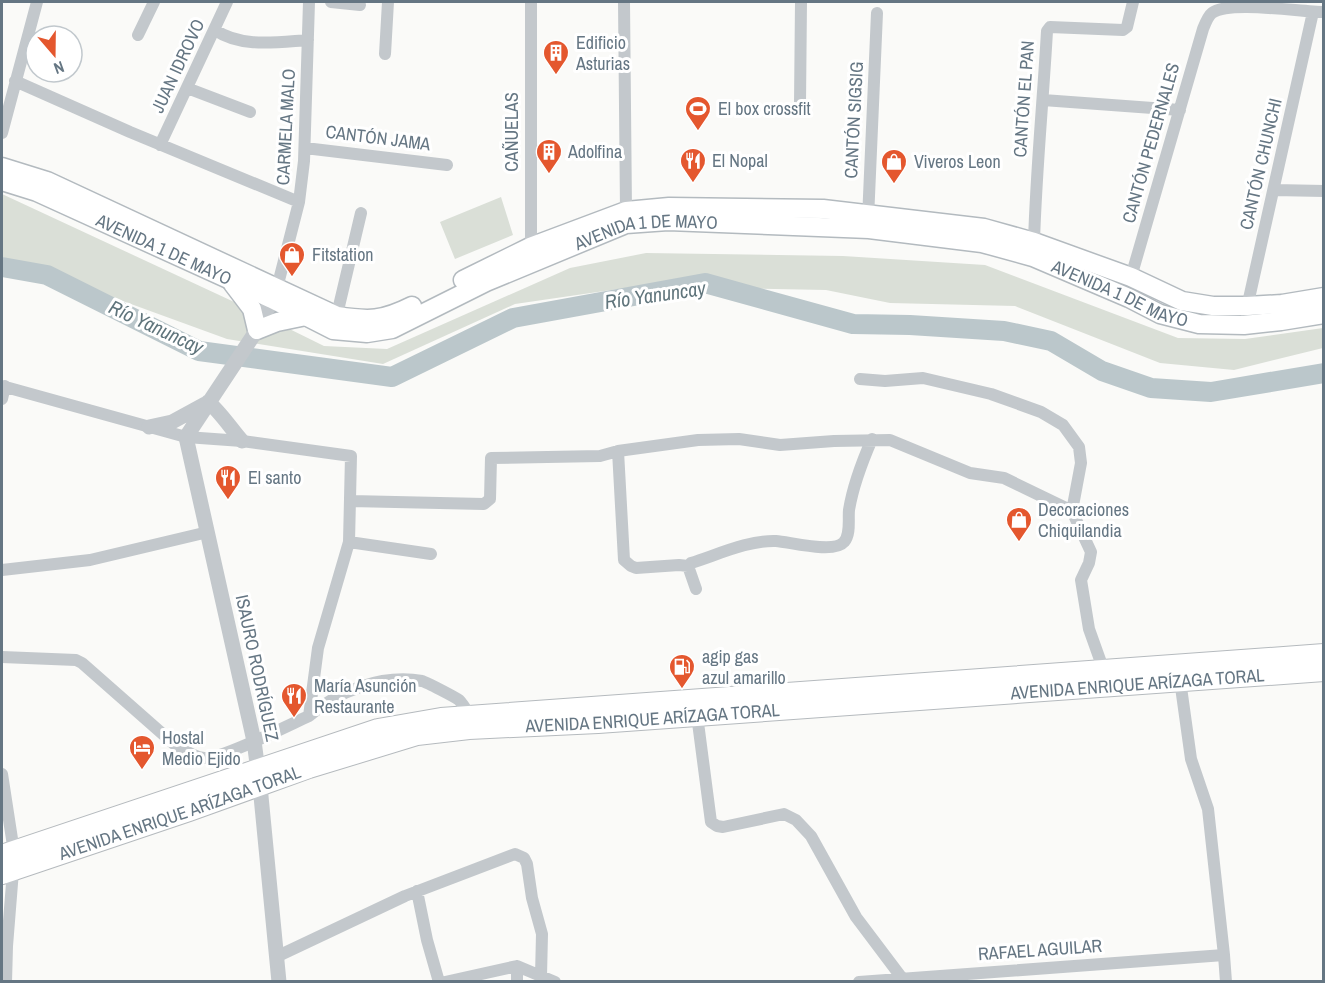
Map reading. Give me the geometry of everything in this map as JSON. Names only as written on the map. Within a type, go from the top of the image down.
[{"type":"main road","name":"AVENIDA 1 DE MAYO","points":[[2,167],[47,181],[335,323]]},
{"type":"main road","name":"AVENIDA 1 DE MAYO","points":[[2,181],[37,192],[230,280],[275,294],[306,316],[366,333],[392,329],[486,282],[532,255],[626,212],[669,207],[823,209],[868,221],[982,243],[1033,257],[1129,298],[1160,314],[1199,324],[1244,325],[1323,314]]},
{"type":"main road","name":"AVENIDA 1 DE MAYO","points":[[532,255],[626,224],[668,221],[868,221],[984,228],[1034,242],[1131,277],[1182,301],[1213,306],[1247,306],[1282,304],[1323,297]]},
{"type":"main road","points":[[230,280],[252,309],[256,331],[277,322],[306,316]]},
{"type":"main road","name":"AVENIDA ENRIQUE ARÍZAGA TORAL","points":[[8,863],[259,777],[378,729],[441,718],[1323,654]]},
{"type":"main road","name":"AVENIDA ENRIQUE ARÍZAGA TORAL","points":[[259,777],[330,761],[417,735],[469,729],[598,723],[1323,671]]},
{"type":"street","points":[[2,133],[37,2]]},
{"type":"street","points":[[138,35],[154,2]]},
{"type":"street","name":"JUAN IDROVO","points":[[160,145],[227,2]]},
{"type":"street","name":"CARMELA MALO","points":[[275,294],[299,202],[306,148],[309,2]]},
{"type":"street","points":[[332,2],[360,5]]},
{"type":"street","points":[[385,54],[388,2]]},
{"type":"street","name":"CAÑUELAS","points":[[531,2],[532,255]]},
{"type":"street","points":[[624,2],[626,212]]},
{"type":"street","points":[[800,103],[801,2]]},
{"type":"street","name":"CANTÓN EL PAN","points":[[1034,242],[1036,175],[1047,31],[1050,27],[1123,30],[1127,27],[1133,2]]},
{"type":"street","points":[[1244,4],[1318,12]]},
{"type":"street","name":"CANTÓN PEDERNALES","points":[[1131,277],[1203,29],[1211,13],[1244,4]]},
{"type":"street","name":"CANTÓN CHUNCHI","points":[[1244,325],[1274,190],[1318,12]]},
{"type":"street","name":"CANTÓN SIGSIG","points":[[868,221],[877,13]]},
{"type":"street","points":[[215,30],[225,37],[255,42],[308,40]]},
{"type":"street","points":[[15,81],[160,145],[299,202]]},
{"type":"street","points":[[187,88],[250,112]]},
{"type":"street","points":[[1043,100],[1180,111]]},
{"type":"street","name":"CANTÓN JAMA","points":[[306,148],[447,165]]},
{"type":"street","points":[[1274,190],[1323,190]]},
{"type":"street","points":[[335,323],[361,213]]},
{"type":"street","points":[[186,437],[256,331],[275,294]]},
{"type":"street","points":[[860,379],[885,381],[923,378],[991,394],[1041,412],[1063,425],[1079,447],[1082,463],[1072,511],[1091,552],[1081,580],[1089,629],[1104,671]]},
{"type":"street","points":[[3,390],[186,437],[242,441],[351,456],[349,542],[318,648],[309,716]]},
{"type":"street","points":[[149,427],[172,422],[208,402]]},
{"type":"street","points":[[208,402],[214,406],[222,419],[242,441]]},
{"type":"street","name":"ISAURO RODRÍGUEZ","points":[[186,437],[254,741],[279,981]]},
{"type":"street","points":[[351,501],[484,504],[490,500],[491,458],[600,456],[618,451],[698,440],[739,439],[780,445],[872,439],[890,440],[970,473],[1004,478],[1072,511]]},
{"type":"street","points":[[618,451],[624,560],[636,568],[688,566],[691,563],[761,542],[837,546],[844,542],[848,533],[849,508],[858,471],[872,439]]},
{"type":"street","points":[[2,570],[90,560],[207,532]]},
{"type":"street","points":[[349,542],[431,554]]},
{"type":"street","points":[[688,566],[696,589]]},
{"type":"street","points":[[2,657],[76,660],[174,744],[189,754],[206,759],[254,741],[309,716],[323,703],[366,685],[394,681],[423,681],[460,701],[470,716]]},
{"type":"street","points":[[1180,681],[1191,759],[1208,809],[1226,981]]},
{"type":"street","points":[[697,715],[711,822],[723,827],[784,814],[796,820],[811,836],[856,917],[904,980]]},
{"type":"street","points":[[2,774],[8,863],[6,981]]},
{"type":"street","points":[[278,956],[417,891],[515,854],[524,858],[527,864],[532,898],[542,934],[541,976]]},
{"type":"street","points":[[417,891],[427,940],[439,981]]},
{"type":"street","name":"RAFAEL AGUILAR","points":[[859,981],[904,980],[1224,955]]},
{"type":"street","points":[[517,966],[517,981]]},
{"type":"street","points":[[445,981],[517,966],[555,981]]},
{"type":"shaded area","points":[[2,194],[324,346],[387,349],[570,268],[646,253],[843,256],[985,265],[1178,338],[1245,339],[1323,328],[1323,348],[1234,370],[1160,363],[1015,306],[890,303],[826,290],[639,286],[515,304],[383,364],[227,339],[2,257]]},
{"type":"shaded area","points":[[501,197],[513,235],[455,259],[440,222]]},
{"type":"waterway","name":"Río Yanuncay","points":[[2,267],[47,275],[199,351],[392,377],[513,318],[705,283],[853,324],[1004,331],[1051,341],[1102,371],[1151,388],[1211,392],[1324,373]]},
{"type":"place","name":"Edificio Asturias","points":[[556,76]]},
{"type":"place","name":"El box crossfit","points":[[698,132]]},
{"type":"place","name":"Adolfina","points":[[549,175]]},
{"type":"place","name":"El Nopal","points":[[693,184]]},
{"type":"place","name":"Viveros Leon","points":[[894,185]]},
{"type":"place","name":"Fitstation","points":[[292,278]]},
{"type":"place","name":"El santo","points":[[228,501]]},
{"type":"place","name":"Decoraciones Chiquilandia","points":[[1019,543]]},
{"type":"place","name":"agip gas azul amarillo","points":[[682,690]]},
{"type":"place","name":"María Asunción Restaurante","points":[[294,719]]},
{"type":"place","name":"Hostal Medio Ejido","points":[[142,771]]}]
